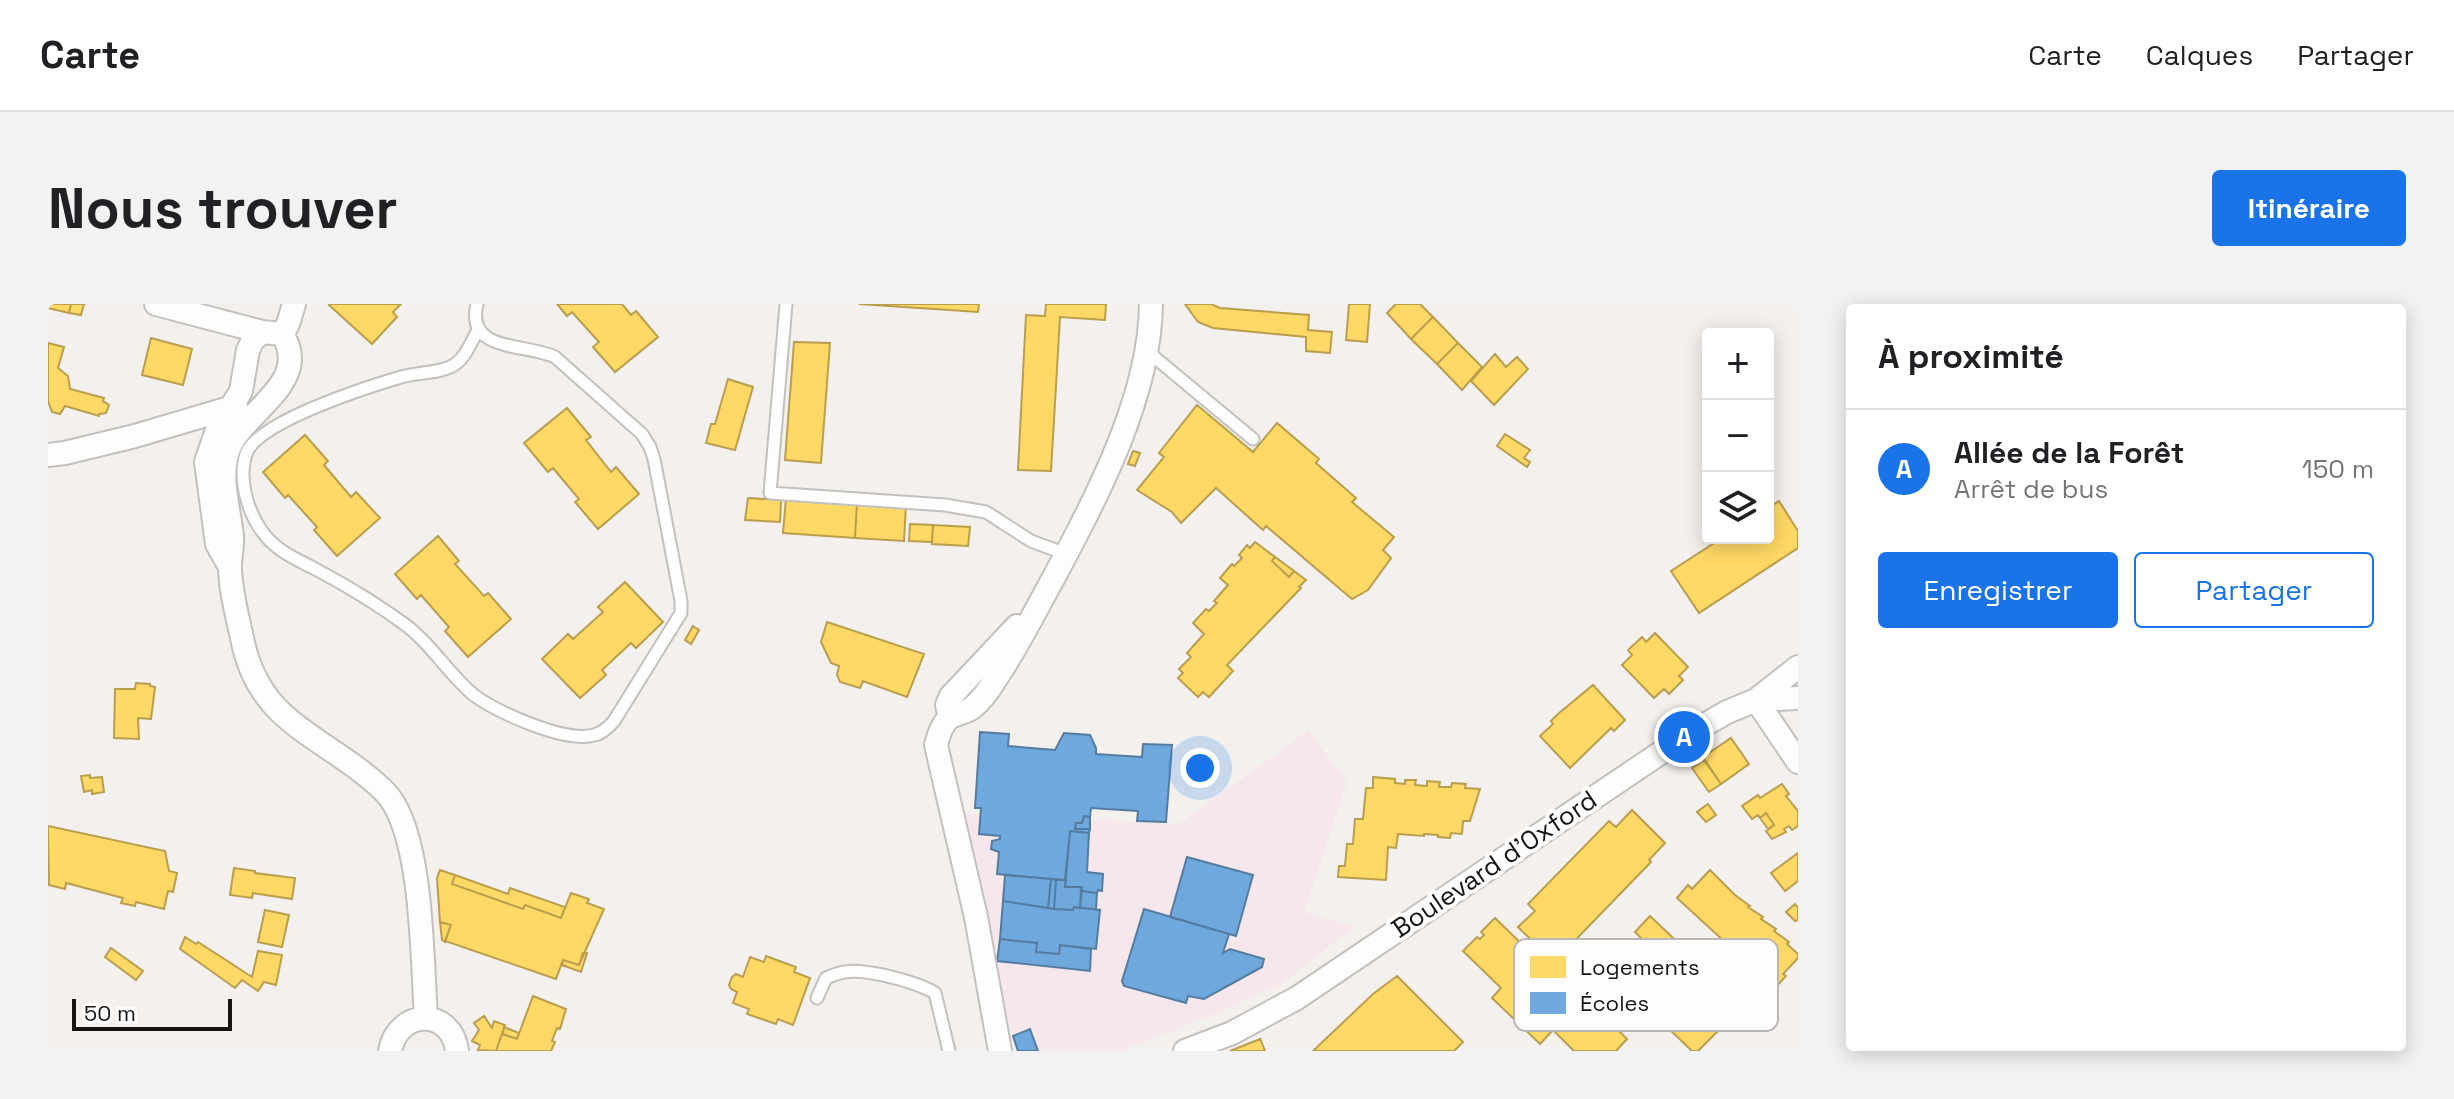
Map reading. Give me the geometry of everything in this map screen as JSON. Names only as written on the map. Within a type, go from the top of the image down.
[{"type":"street","points":[[156,304],[272,333],[289,350],[289,361],[276,393],[241,428],[227,452],[224,477],[232,540],[230,567],[242,641],[259,686],[272,705],[377,783],[401,817],[409,838],[414,872],[426,1018]]},
{"type":"street","points":[[230,567],[217,544],[207,477],[208,451],[244,380],[248,350],[253,340],[288,324],[294,304]]},
{"type":"street","points":[[1000,1051],[969,886],[937,754],[938,735],[950,717],[947,705],[951,696],[1005,640],[1048,588],[1110,465],[1131,410],[1146,351],[1151,304]]},
{"type":"street","points":[[48,455],[181,423],[276,393]]},
{"type":"street","points":[[181,423],[195,432],[208,451]]},
{"type":"street","name":"Boulevard d'Oxford","points":[[1185,1051],[1232,1033],[1297,998],[1684,737],[1727,712],[1756,700],[1798,667]]},
{"type":"street","points":[[1756,700],[1798,698]]},
{"type":"street","points":[[1756,700],[1798,762]]},
{"type":"street","points":[[390,1051],[398,1031],[415,1019],[426,1018],[446,1027],[453,1036],[457,1051]]},
{"type":"lane","points":[[477,304],[474,319],[478,330],[514,348],[545,352],[555,357],[642,434],[654,459],[681,613],[614,721],[599,733],[575,736],[547,729],[474,695],[408,627],[319,571],[277,549],[261,531],[246,494],[244,467],[247,453],[253,441],[265,432],[289,418],[374,386],[403,376],[446,369],[463,356],[478,330]]},
{"type":"lane","points":[[786,304],[770,493],[945,505],[986,512],[1031,541],[1066,554]]},
{"type":"lane","points":[[1146,351],[1253,439]]},
{"type":"lane","points":[[817,998],[826,978],[846,972],[924,986],[935,993],[949,1051]]},
{"type":"shaded area","points":[[1308,731],[1347,782],[1304,912],[1355,927],[1278,986],[1119,1051],[1016,1051],[962,814],[1179,824]]},
{"type":"building: Logements","points":[[49,304],[71,304],[69,313],[48,308]]},
{"type":"building: Logements","points":[[71,304],[84,304],[81,315],[69,313]]},
{"type":"building: Logements","points":[[331,304],[401,304],[393,312],[397,317],[372,344]]},
{"type":"building: Logements","points":[[557,304],[622,304],[631,315],[636,311],[658,337],[615,372],[593,347],[599,342],[572,312],[567,316]]},
{"type":"building: Logements","points":[[859,304],[979,304],[978,312]]},
{"type":"building: Logements","points":[[1046,304],[1106,304],[1105,320],[1060,317],[1051,471],[1018,470],[1026,315],[1045,316]]},
{"type":"building: Logements","points":[[1185,304],[1309,315],[1308,330],[1332,332],[1330,353],[1306,351],[1306,337],[1213,328],[1198,322]]},
{"type":"building: Logements","points":[[1349,304],[1370,304],[1367,342],[1346,340]]},
{"type":"building: Logements","points":[[1396,304],[1420,304],[1433,317],[1411,339],[1387,313]]},
{"type":"building: Logements","points":[[1433,317],[1458,343],[1437,364],[1411,339]]},
{"type":"building: Logements","points":[[151,338],[192,349],[183,385],[142,375]]},
{"type":"building: Logements","points":[[794,342],[830,343],[821,463],[785,460]]},
{"type":"building: Logements","points":[[48,343],[64,347],[58,368],[68,376],[70,389],[104,398],[103,401],[109,405],[106,413],[99,416],[65,406],[60,414],[52,412],[48,401]]},
{"type":"building: Logements","points":[[1458,343],[1482,367],[1462,390],[1437,364]]},
{"type":"building: Logements","points":[[1495,354],[1506,367],[1517,357],[1528,369],[1494,405],[1471,381]]},
{"type":"building: Logements","points":[[728,379],[753,387],[735,450],[706,443]]},
{"type":"building: Logements","points":[[1197,405],[1253,452],[1277,423],[1319,459],[1316,463],[1356,498],[1352,502],[1394,537],[1383,550],[1391,558],[1368,590],[1352,599],[1266,526],[1263,530],[1216,488],[1181,523],[1172,512],[1137,490],[1164,457],[1159,453]]},
{"type":"building: Logements","points":[[567,408],[591,437],[586,440],[611,472],[616,467],[639,494],[598,529],[575,502],[579,499],[553,468],[548,472],[524,443]]},
{"type":"building: Logements","points":[[1505,434],[1530,450],[1524,458],[1530,462],[1527,467],[1497,446]]},
{"type":"building: Logements","points":[[305,435],[328,461],[324,465],[351,497],[356,492],[380,518],[337,556],[314,530],[317,527],[288,495],[285,498],[263,472]]},
{"type":"building: Logements","points":[[1133,451],[1140,453],[1135,466],[1128,464]]},
{"type":"building: Logements","points":[[748,498],[781,500],[780,522],[745,520]]},
{"type":"building: Logements","points":[[786,498],[857,503],[855,538],[783,533]]},
{"type":"building: Logements","points":[[1779,501],[1798,531],[1798,548],[1699,613],[1671,571],[1713,544],[1774,544],[1774,504]]},
{"type":"building: Logements","points":[[857,502],[906,505],[904,541],[855,538]]},
{"type":"building: Logements","points":[[910,524],[933,525],[932,542],[909,541]]},
{"type":"building: Logements","points":[[933,525],[970,527],[968,546],[932,544]]},
{"type":"building: Logements","points":[[438,536],[459,561],[455,564],[484,596],[488,593],[511,619],[468,657],[445,631],[449,627],[421,595],[417,599],[395,574]]},
{"type":"building: Logements","points":[[1255,542],[1275,557],[1272,561],[1289,577],[1294,571],[1306,580],[1227,665],[1233,671],[1209,697],[1203,692],[1198,697],[1178,678],[1183,673],[1179,669],[1191,657],[1187,653],[1204,634],[1193,623],[1206,609],[1209,611],[1217,603],[1214,601],[1228,585],[1220,578],[1242,558],[1239,555],[1247,545],[1250,548]]},
{"type":"building: Logements","points":[[1275,557],[1294,571],[1289,577],[1272,561]]},
{"type":"building: Logements","points":[[625,582],[663,622],[636,648],[631,643],[602,670],[606,675],[580,698],[542,659],[568,634],[573,639],[603,612],[598,607]]},
{"type":"building: Logements","points":[[827,622],[924,654],[907,697],[863,681],[860,688],[840,682],[837,675],[839,666],[831,663],[821,642]]},
{"type":"building: Logements","points":[[693,626],[699,630],[691,644],[685,640]]},
{"type":"building: Logements","points":[[1655,633],[1688,667],[1679,676],[1683,680],[1669,694],[1664,689],[1654,698],[1622,665],[1632,655],[1628,650],[1642,637],[1646,642]]},
{"type":"building: Logements","points":[[136,683],[155,687],[151,719],[138,718],[139,739],[114,738],[115,689],[135,689]]},
{"type":"building: Logements","points":[[1593,685],[1625,720],[1614,731],[1611,728],[1570,768],[1540,736],[1553,724],[1551,721],[1558,714]]},
{"type":"building: Logements","points":[[1731,738],[1749,764],[1721,784],[1703,757]]},
{"type":"building: Logements","points":[[1704,760],[1721,784],[1709,792],[1692,768]]},
{"type":"building: Logements","points":[[90,775],[90,778],[102,777],[104,792],[84,792],[81,776]]},
{"type":"building: Logements","points":[[1373,777],[1395,779],[1395,783],[1405,784],[1405,780],[1416,780],[1415,785],[1427,786],[1427,781],[1440,782],[1439,787],[1451,787],[1452,783],[1480,789],[1470,821],[1463,821],[1462,834],[1451,833],[1450,838],[1398,834],[1396,848],[1388,847],[1386,880],[1338,877],[1339,866],[1345,866],[1347,844],[1353,844],[1355,819],[1363,819],[1366,788],[1373,788]]},
{"type":"building: Logements","points":[[1782,784],[1789,794],[1786,796],[1798,811],[1798,826],[1792,830],[1789,826],[1784,829],[1786,832],[1772,839],[1766,831],[1774,825],[1766,813],[1752,819],[1742,806]]},
{"type":"building: Logements","points":[[1708,804],[1716,815],[1706,822],[1697,812]]},
{"type":"building: Logements","points":[[1632,810],[1665,843],[1649,860],[1651,862],[1576,939],[1530,939],[1518,927],[1535,911],[1528,904],[1609,821],[1616,827]]},
{"type":"building: Logements","points":[[1766,813],[1774,825],[1768,829],[1760,818]]},
{"type":"building: Logements","points":[[48,826],[165,851],[169,871],[177,873],[173,892],[168,891],[164,909],[136,902],[135,906],[121,903],[123,898],[66,883],[65,889],[49,885]]},
{"type":"building: Logements","points":[[1798,853],[1798,881],[1785,891],[1771,873]]},
{"type":"building: Logements","points":[[234,868],[295,878],[292,899],[253,893],[252,898],[230,895]]},
{"type":"building: Logements","points":[[440,870],[455,875],[452,884],[523,909],[525,905],[561,918],[571,893],[589,899],[587,903],[604,909],[579,965],[563,960],[556,979],[445,941],[451,925],[440,922],[437,878]]},
{"type":"building: Logements","points":[[1710,870],[1789,942],[1787,944],[1798,954],[1798,958],[1783,974],[1786,976],[1778,985],[1778,939],[1722,939],[1677,898],[1688,885],[1692,889]]},
{"type":"building: Logements","points":[[455,875],[508,894],[510,888],[565,907],[561,918],[525,905],[523,909],[452,884]]},
{"type":"building: Logements","points":[[1795,904],[1798,920],[1795,921],[1786,912]]},
{"type":"building: Logements","points":[[265,910],[289,915],[282,947],[258,942]]},
{"type":"building: Logements","points":[[1650,916],[1674,939],[1642,939],[1635,932]]},
{"type":"building: Logements","points":[[1495,918],[1517,939],[1514,939],[1514,1019],[1492,998],[1501,988],[1463,951],[1477,937],[1480,939],[1484,935],[1481,932]]},
{"type":"building: Logements","points":[[440,922],[451,925],[445,942],[442,940]]},
{"type":"building: Logements","points":[[185,937],[252,977],[258,951],[282,955],[276,985],[264,982],[258,991],[242,980],[235,988],[180,949]]},
{"type":"building: Logements","points":[[111,948],[143,971],[136,980],[105,957]]},
{"type":"building: Logements","points":[[583,953],[587,953],[581,972],[562,965],[563,960],[579,965]]},
{"type":"building: Logements","points":[[766,956],[796,967],[794,972],[810,978],[793,1025],[778,1019],[776,1024],[747,1014],[749,1009],[733,1003],[737,992],[729,985],[732,977],[736,974],[743,977],[750,957],[764,962]]},
{"type":"building: Logements","points":[[1397,976],[1463,1042],[1454,1051],[1313,1051],[1373,994]]},
{"type":"building: Logements","points":[[533,996],[566,1009],[560,1029],[557,1028],[552,1041],[555,1042],[551,1051],[496,1051],[502,1034],[517,1039]]},
{"type":"building: Logements","points":[[484,1016],[492,1028],[494,1021],[505,1025],[496,1051],[478,1050],[480,1045],[472,1041],[479,1030],[474,1023]]},
{"type":"building: Logements","points":[[504,1027],[519,1033],[517,1039],[503,1034]]},
{"type":"building: Logements","points":[[1526,1031],[1552,1031],[1540,1044]]},
{"type":"building: Logements","points":[[1554,1031],[1619,1031],[1627,1039],[1616,1051],[1574,1051]]},
{"type":"building: Logements","points":[[1671,1031],[1718,1031],[1698,1051],[1692,1051]]},
{"type":"building: Logements","points":[[1260,1039],[1265,1051],[1230,1051]]},
{"type":"building: Écoles","points":[[980,732],[1009,734],[1008,746],[1055,750],[1064,733],[1090,735],[1096,754],[1142,757],[1143,744],[1172,745],[1166,822],[1137,821],[1138,811],[1091,808],[1090,817],[1084,816],[1082,823],[1076,823],[1075,829],[1090,829],[1089,833],[1070,831],[1065,880],[997,874],[999,852],[991,849],[992,841],[1000,839],[1000,836],[979,834],[981,808],[975,808]]},
{"type":"building: Écoles","points":[[1084,816],[1090,817],[1090,829],[1075,829],[1076,823],[1082,823]]},
{"type":"building: Écoles","points":[[1070,831],[1089,833],[1087,872],[1103,874],[1102,891],[1098,890],[1097,893],[1081,891],[1082,887],[1065,887]]},
{"type":"building: Écoles","points":[[1187,857],[1253,875],[1236,936],[1170,917]]},
{"type":"building: Écoles","points":[[1005,875],[1051,879],[1048,908],[1003,901]]},
{"type":"building: Écoles","points":[[1051,879],[1056,880],[1054,909],[1048,908]]},
{"type":"building: Écoles","points":[[1056,880],[1066,880],[1065,887],[1082,887],[1080,908],[1054,909]]},
{"type":"building: Écoles","points":[[1081,891],[1097,893],[1096,909],[1080,908]]},
{"type":"building: Écoles","points":[[1003,901],[1054,909],[1073,910],[1074,907],[1100,910],[1096,949],[1060,945],[1059,954],[1036,952],[1037,943],[1000,939]]},
{"type":"building: Écoles","points":[[1144,909],[1229,934],[1223,953],[1230,949],[1264,959],[1262,967],[1204,999],[1188,996],[1186,1003],[1124,986],[1122,981]]},
{"type":"building: Écoles","points":[[1000,939],[1037,943],[1036,952],[1059,954],[1060,945],[1091,949],[1090,971],[997,961]]},
{"type":"building: Écoles","points":[[1030,1029],[1038,1051],[1018,1051],[1013,1036]]},
{"type":"place","name":"Allée de la Forêt","points":[[1684,737]]}]
